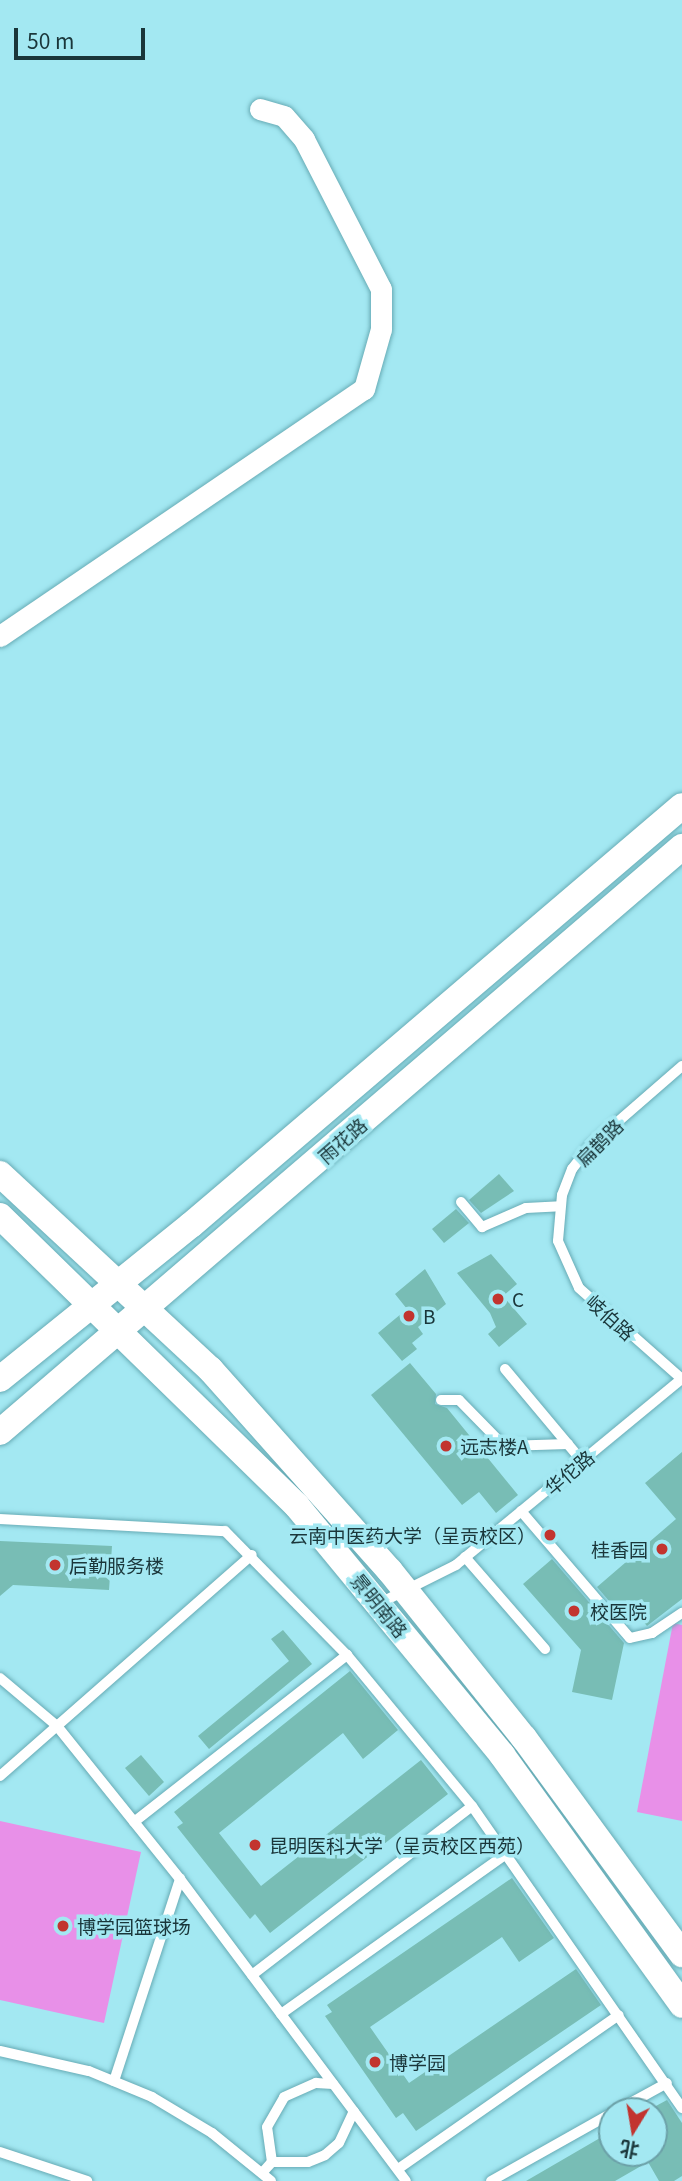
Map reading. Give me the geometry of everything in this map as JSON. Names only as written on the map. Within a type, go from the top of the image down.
[{"type":"street","points":[[0,636],[364,389],[381,329],[382,289],[304,139],[284,117],[260,109]]},
{"type":"street","name":"雨花路","points":[[0,1379],[121,1282],[682,806]]},
{"type":"street","name":"雨花路","points":[[0,1432],[682,847]]},
{"type":"street","name":"景明南路","points":[[0,1174],[147,1307],[406,1590],[532,1748],[682,1955]]},
{"type":"street","name":"景明南路","points":[[0,1216],[121,1330],[296,1506],[380,1603],[556,1828],[682,2005]]},
{"type":"lane","name":"扁鹊路","points":[[558,1241],[560,1206],[572,1169],[590,1146],[682,1066]]},
{"type":"lane","points":[[461,1202],[482,1227],[526,1208],[560,1206]]},
{"type":"lane","name":"岐伯路","points":[[558,1241],[579,1288],[682,1379]]},
{"type":"lane","points":[[505,1369],[582,1461]]},
{"type":"lane","name":"华佗路","points":[[380,1603],[461,1561],[682,1379]]},
{"type":"lane","points":[[441,1400],[459,1400],[504,1446],[568,1444]]},
{"type":"lane","points":[[521,1511],[630,1638],[652,1633],[682,1613]]},
{"type":"lane","points":[[0,1519],[225,1531],[252,1555],[347,1656],[472,1806],[682,2108]]},
{"type":"lane","points":[[0,1776],[252,1555]]},
{"type":"lane","points":[[461,1561],[545,1649]]},
{"type":"lane","points":[[134,1822],[347,1656]]},
{"type":"lane","points":[[0,1678],[57,1726],[180,1879],[406,2181]]},
{"type":"lane","points":[[252,1975],[472,1806]]},
{"type":"lane","points":[[281,2014],[506,1854]]},
{"type":"lane","points":[[114,2081],[180,1879]]},
{"type":"lane","points":[[398,2169],[619,2015]]},
{"type":"lane","points":[[0,2051],[114,2081],[212,2133],[266,2177],[272,2162],[266,2145],[273,2111],[299,2088],[333,2084]]},
{"type":"lane","points":[[641,2097],[667,2083]]},
{"type":"lane","points":[[272,2162],[308,2162],[325,2155],[344,2136],[354,2111]]},
{"type":"lane","points":[[491,2181],[598,2121]]},
{"type":"lane","points":[[0,2152],[87,2181]]},
{"type":"shaded area","points":[[673,1623],[682,1625],[682,1821],[637,1812]]},
{"type":"shaded area","name":"博学园篮球场","points":[[0,1821],[141,1852],[104,2023],[0,2000]]},
{"type":"building","points":[[499,1174],[514,1191],[481,1213],[469,1200]]},
{"type":"building","points":[[456,1209],[469,1223],[444,1243],[432,1229]]},
{"type":"building","name":"C","points":[[491,1254],[517,1284],[503,1296],[527,1324],[499,1347],[488,1334],[496,1327],[490,1313],[457,1273]]},
{"type":"building","name":"B","points":[[425,1269],[446,1304],[418,1327],[423,1334],[412,1343],[417,1349],[402,1361],[378,1333],[407,1309],[395,1294]]},
{"type":"building","name":"远志楼A","points":[[410,1363],[436,1394],[435,1404],[447,1408],[518,1495],[496,1513],[479,1492],[462,1505],[371,1395]]},
{"type":"building","name":"桂香园","points":[[682,1452],[682,1599],[647,1626],[631,1607],[628,1623],[597,1587],[676,1519],[645,1483]]},
{"type":"building","name":"后勤服务楼","points":[[0,1541],[112,1546],[109,1590],[13,1585],[0,1596]]},
{"type":"building","name":"校医院","points":[[552,1559],[624,1643],[612,1700],[572,1692],[581,1650],[523,1584]]},
{"type":"building","points":[[283,1630],[312,1664],[209,1749],[198,1736],[289,1661],[271,1639]]},
{"type":"building","points":[[350,1671],[398,1730],[363,1759],[343,1733],[219,1833],[261,1886],[421,1760],[448,1794],[270,1933],[255,1914],[250,1919],[177,1827],[183,1823],[174,1812]]},
{"type":"building","points":[[141,1755],[164,1782],[149,1796],[125,1768]]},
{"type":"building","points":[[512,1878],[554,1938],[519,1962],[502,1937],[370,2027],[409,2083],[576,1969],[601,2005],[416,2131],[403,2113],[396,2118],[325,2016],[332,2012],[327,2005]]},
{"type":"building","points":[[668,2102],[682,2123],[682,2176],[674,2181],[659,2181],[651,2167],[668,2167]]},
{"type":"building","points":[[598,2139],[598,2167],[639,2167],[615,2181],[526,2181]]},
{"type":"place","name":"C","points":[[498,1299]]},
{"type":"place","name":"B","points":[[409,1316]]},
{"type":"place","name":"远志楼A","points":[[446,1446]]},
{"type":"place","name":"云南中医药大学（呈贡校区）","points":[[550,1535]]},
{"type":"place","name":"桂香园","points":[[662,1549]]},
{"type":"place","name":"后勤服务楼","points":[[55,1565]]},
{"type":"place","name":"校医院","points":[[574,1611]]},
{"type":"place","name":"昆明医科大学（呈贡校区西苑）","points":[[255,1845]]},
{"type":"place","name":"博学园篮球场","points":[[63,1926]]},
{"type":"place","name":"博学园","points":[[375,2062]]}]
